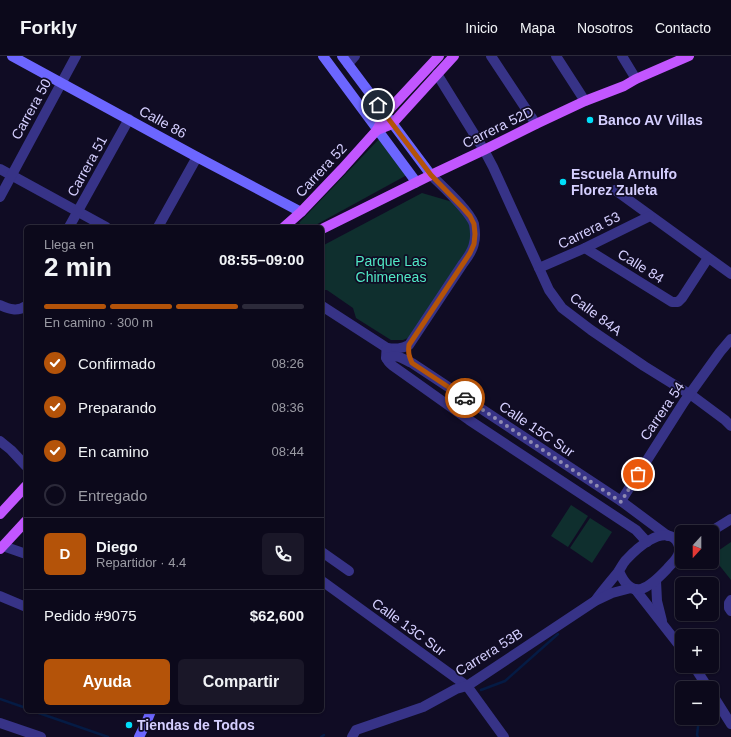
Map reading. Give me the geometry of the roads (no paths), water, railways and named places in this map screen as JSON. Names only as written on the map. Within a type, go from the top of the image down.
[{"type":"main road","name":"Carrera 52","points":[[286,225],[342,170],[377,130],[385,114],[439,56]]},
{"type":"main road","name":"Carrera 52","points":[[377,130],[392,124],[454,56]]},
{"type":"main road","name":"Carrera 52D","points":[[324,228],[415,182],[536,124],[585,101],[624,86],[636,79],[690,56]]},
{"type":"main road","points":[[0,514],[24,488]]},
{"type":"main road","points":[[2,547],[24,523]]},
{"type":"street","name":"Calle 86","points":[[12,56],[301,212]]},
{"type":"street","name":"Carrera 50","points":[[0,197],[76,56]]},
{"type":"street","points":[[323,56],[415,182]]},
{"type":"street","points":[[355,56],[345,60],[431,175],[463,208],[470,216],[474,224],[474,244],[470,253],[409,345],[408,356],[412,363]]},
{"type":"street","points":[[491,56],[536,124]]},
{"type":"street","points":[[556,56],[585,101]]},
{"type":"street","points":[[622,56],[636,79]]},
{"type":"street","name":"Calle 84A","points":[[437,74],[484,150],[549,290],[562,308],[591,330],[644,366],[690,394],[731,426]]},
{"type":"street","name":"Carrera 51","points":[[70,225],[129,119]]},
{"type":"street","points":[[159,225],[197,157]]},
{"type":"street","points":[[0,169],[102,225]]},
{"type":"street","points":[[615,190],[731,274]]},
{"type":"street","name":"Carrera 53","points":[[539,268],[585,248],[650,216]]},
{"type":"street","name":"Calle 84","points":[[585,248],[672,302],[678,302],[682,298],[708,258]]},
{"type":"street","points":[[0,305],[8,309],[16,310],[24,307]]},
{"type":"street","name":"Calle 15C Sur","points":[[324,307],[386,353],[412,363],[621,502],[669,536]]},
{"type":"street","name":"Carrera 54","points":[[621,502],[690,394],[731,339]]},
{"type":"street","points":[[386,353],[409,345]]},
{"type":"street","name":"Calle 15C Sur","points":[[386,353],[388,362],[393,366],[469,420],[636,530],[647,542]]},
{"type":"street","points":[[0,440],[24,464]]},
{"type":"street","points":[[719,527],[731,520]]},
{"type":"street","points":[[647,542],[662,535],[675,537]]},
{"type":"street","points":[[669,536],[675,539]]},
{"type":"street","name":"Carrera 53B","points":[[595,601],[619,571],[621,566],[647,542]]},
{"type":"street","points":[[2,547],[24,553]]},
{"type":"street","points":[[324,553],[348,571]]},
{"type":"street","points":[[663,624],[657,601],[656,581],[675,560]]},
{"type":"street","points":[[619,571],[624,582],[633,589],[675,640]]},
{"type":"street","name":"Carrera 53B","points":[[352,737],[356,730],[423,707],[456,689],[467,686],[595,601],[612,593],[646,588],[656,581]]},
{"type":"street","name":"Calle 13C Sur","points":[[324,582],[467,686],[504,737]]},
{"type":"street","points":[[0,596],[24,606]]},
{"type":"street","points":[[719,705],[731,724]]},
{"type":"street","points":[[139,737],[150,713]]},
{"type":"street","points":[[0,723],[41,737]]},
{"type":"waterway","points":[[481,690],[505,681],[558,634]]},
{"type":"waterway","points":[[0,699],[24,707]]},
{"type":"waterway","points":[[39,713],[108,737]]},
{"type":"waterway","points":[[698,725],[698,737]]},
{"type":"place","name":"Banco AV Villas","points":[[590,120]]},
{"type":"place","name":"Escuela Arnulfo Florez Zuleta","points":[[563,182]]},
{"type":"place","name":"Tiendas de Todos","points":[[129,725]]},
{"type":"park label","name":"Parque Las Chimeneas","points":[[391,270]]}]
